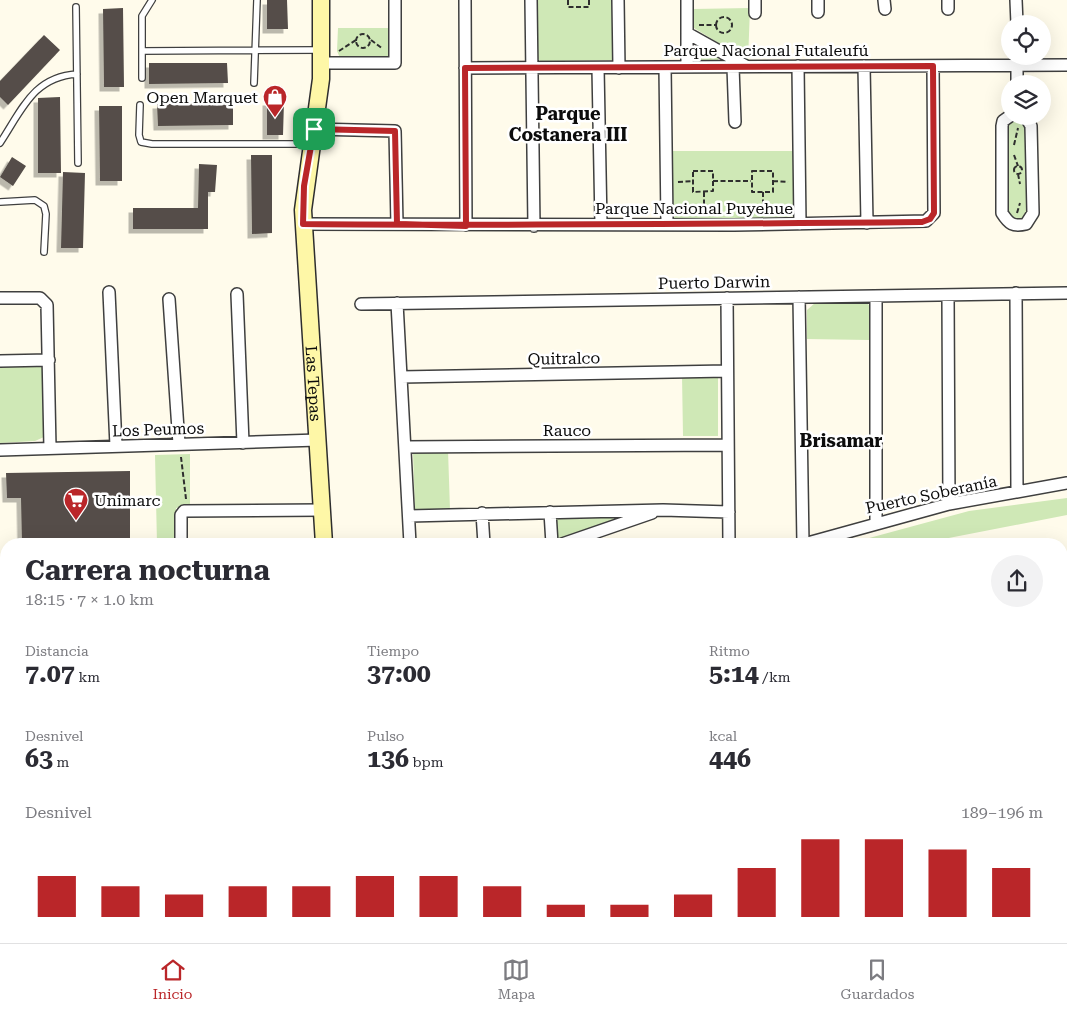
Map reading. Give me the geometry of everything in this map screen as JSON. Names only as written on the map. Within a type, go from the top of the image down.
[{"type":"street","name":"Las Tepas","points":[[321,0],[326,56],[304,186],[303,224],[324,538]]},
{"type":"street","points":[[326,56],[395,63],[395,0]]},
{"type":"street","points":[[465,0],[466,226]]},
{"type":"street","points":[[532,0],[534,226]]},
{"type":"street","points":[[618,0],[619,68]]},
{"type":"street","points":[[687,0],[687,67]]},
{"type":"street","points":[[755,0],[755,13]]},
{"type":"street","points":[[1016,0],[1017,15]]},
{"type":"street","points":[[687,29],[748,67]]},
{"type":"street","name":"Parque Nacional Futaleufú","points":[[465,68],[933,66],[1001,62]]},
{"type":"street","name":"Parque Nacional Futaleufú","points":[[1051,64],[1067,65]]},
{"type":"street","points":[[798,66],[800,224]]},
{"type":"street","points":[[864,66],[866,223]]},
{"type":"street","name":"Parque Nacional Puyehue","points":[[303,224],[534,226],[666,223],[704,225],[922,222],[930,219],[934,213],[933,66]]},
{"type":"street","points":[[665,67],[666,223]]},
{"type":"street","points":[[733,67],[735,122]]},
{"type":"street","points":[[598,68],[601,224]]},
{"type":"street","points":[[1002,125],[1002,213],[1012,225],[1026,224],[1033,213],[1030,125]]},
{"type":"street","points":[[312,136],[395,131],[397,224]]},
{"type":"street","points":[[109,292],[116,446]]},
{"type":"street","name":"Puerto Darwin","points":[[361,304],[1067,293]]},
{"type":"street","points":[[237,294],[243,443]]},
{"type":"street","points":[[1016,294],[1017,492]]},
{"type":"street","points":[[948,295],[949,504]]},
{"type":"street","points":[[876,296],[876,522]]},
{"type":"street","points":[[799,297],[804,538]]},
{"type":"street","points":[[0,298],[40,298],[47,305],[50,448]]},
{"type":"street","points":[[727,298],[729,538]]},
{"type":"street","points":[[168,299],[179,444]]},
{"type":"street","points":[[397,303],[410,538]]},
{"type":"street","points":[[0,361],[49,360]]},
{"type":"street","name":"Quitralco","points":[[401,377],[727,371]]},
{"type":"street","name":"Los Peumos","points":[[0,450],[318,440]]},
{"type":"street","name":"Rauco","points":[[405,447],[728,445]]},
{"type":"street","name":"Puerto Soberanía","points":[[824,538],[876,522],[949,504],[1067,484]]},
{"type":"street","points":[[181,538],[181,515],[184,511],[322,510]]},
{"type":"street","points":[[409,516],[663,510],[729,512]]},
{"type":"street","points":[[580,538],[663,510]]},
{"type":"street","points":[[550,512],[552,538]]},
{"type":"street","points":[[482,513],[484,538]]},
{"type":"lane","points":[[142,78],[142,16],[152,0]]},
{"type":"lane","points":[[254,83],[257,0]]},
{"type":"lane","points":[[76,7],[78,163]]},
{"type":"lane","points":[[143,51],[254,49],[326,56]]},
{"type":"lane","points":[[0,143],[37,90],[56,76],[77,74]]},
{"type":"lane","points":[[140,105],[139,135],[141,142],[152,144],[312,136]]},
{"type":"lane","points":[[0,202],[35,200],[44,206],[46,214],[44,252]]},
{"type":"path","points":[[568,0],[568,7],[589,7],[589,0]]},
{"type":"path","points":[[723,17],[729,18],[732,26],[724,32],[719,30],[716,25],[718,20],[723,17]]},
{"type":"path","points":[[687,29],[716,25]]},
{"type":"path","points":[[326,56],[356,40],[358,35],[364,33],[371,40],[369,46],[364,48],[359,46],[356,40]]},
{"type":"path","points":[[1018,174],[1022,170],[1018,166],[1013,150],[1020,125]]},
{"type":"path","points":[[1018,166],[1014,169],[1018,174],[1021,187]]},
{"type":"path","points":[[693,171],[713,171],[713,181],[713,191],[694,192],[693,171]]},
{"type":"path","points":[[752,171],[773,171],[773,181],[773,192],[752,192],[752,171]]},
{"type":"path","points":[[666,182],[693,181]]},
{"type":"path","points":[[713,181],[752,181]]},
{"type":"path","points":[[773,181],[799,182]]},
{"type":"path","points":[[704,192],[704,225]]},
{"type":"path","points":[[763,192],[764,224]]},
{"type":"path","points":[[1012,225],[1022,199]]},
{"type":"path","points":[[179,444],[186,494],[184,511]]},
{"type":"green space","points":[[535,0],[615,0],[614,60],[540,61],[536,56]]},
{"type":"green space","points":[[750,8],[748,61],[694,28],[693,9]]},
{"type":"green space","points":[[338,28],[393,28],[393,52],[389,59],[340,58],[337,51]]},
{"type":"green space","points":[[698,44],[719,56],[718,60],[699,62],[695,60],[694,47]]},
{"type":"green space","points":[[1009,125],[1026,125],[1028,213],[1021,220],[1012,218],[1007,213],[1007,128]]},
{"type":"green space","points":[[670,151],[795,151],[795,216],[759,219],[674,218]]},
{"type":"green space","points":[[815,303],[868,304],[870,307],[869,340],[807,339],[807,310]]},
{"type":"green space","points":[[36,365],[43,368],[44,373],[46,432],[44,437],[35,441],[0,443],[0,367]]},
{"type":"green space","points":[[682,375],[718,376],[718,436],[683,436]]},
{"type":"green space","points":[[448,450],[450,510],[415,512],[413,452]]},
{"type":"green space","points":[[190,454],[190,505],[176,508],[176,538],[157,538],[155,455]]},
{"type":"green space","points":[[1067,498],[1067,515],[949,538],[869,538],[969,511]]},
{"type":"green space","points":[[641,514],[570,538],[556,538],[556,519],[558,517]]},
{"type":"building","points":[[267,0],[287,0],[288,29],[267,29]]},
{"type":"building","points":[[123,8],[124,87],[104,87],[103,9]]},
{"type":"building","points":[[44,35],[60,50],[8,105],[0,97],[0,81]]},
{"type":"building","points":[[149,63],[227,63],[228,83],[149,84]]},
{"type":"building","points":[[60,97],[61,173],[38,173],[38,98]]},
{"type":"building","name":"Open Marquet","points":[[267,101],[284,101],[283,135],[267,135]]},
{"type":"building","points":[[233,103],[233,125],[158,126],[157,104]]},
{"type":"building","points":[[99,106],[122,106],[122,181],[100,181]]},
{"type":"building","points":[[251,155],[272,155],[272,233],[252,234]]},
{"type":"building","points":[[12,157],[26,166],[13,186],[0,177]]},
{"type":"building","points":[[199,164],[217,165],[215,192],[208,192],[208,229],[133,229],[133,208],[198,208]]},
{"type":"building","points":[[63,172],[85,173],[83,248],[61,248]]},
{"type":"building","name":"Unimarc","points":[[130,471],[130,538],[22,538],[21,498],[7,498],[6,473]]},
{"type":"place","name":"Open Marquet","points":[[275,118]]},
{"type":"place","name":"Unimarc","points":[[76,521]]},
{"type":"district","name":"Parque Costanera III","points":[[568,124]]},
{"type":"district","name":"Brisamar","points":[[841,441]]},
{"type":"route","points":[[314,129],[304,186],[303,224],[397,224],[466,226],[534,226],[666,223],[734,225],[922,222],[930,219],[934,213],[933,66],[465,68],[466,226],[397,224],[395,131],[314,129]]}]
